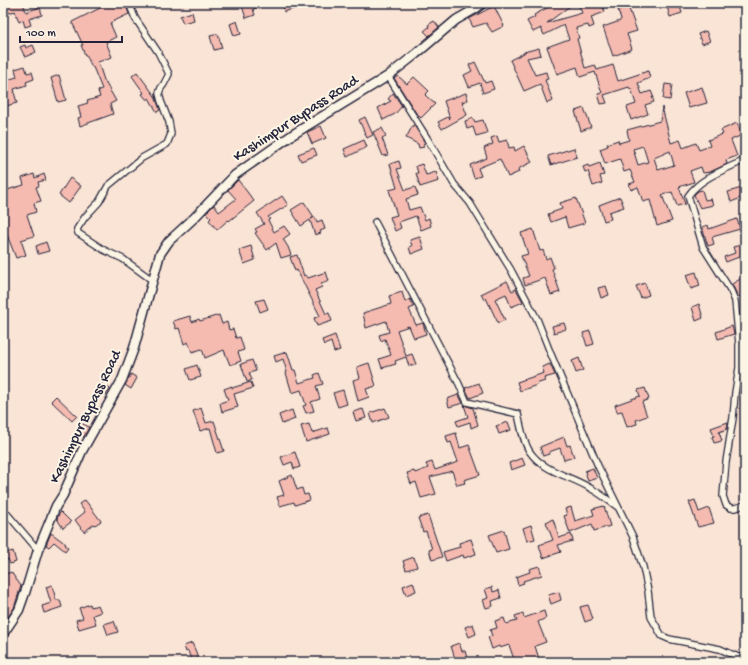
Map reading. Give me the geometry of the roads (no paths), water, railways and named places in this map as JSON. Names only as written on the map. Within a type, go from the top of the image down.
[{"type":"main road","name":"Kashimpur Bypass Road","points":[[3,634],[18,610],[25,593],[38,550],[56,506],[64,495],[82,451],[122,380],[134,348],[160,254],[169,240],[194,218],[235,176],[292,135],[388,76],[456,20],[483,3]]},
{"type":"street","points":[[129,3],[135,18],[158,52],[168,74],[159,93],[169,122],[170,134],[167,144],[142,158],[108,186],[99,202],[85,216],[77,229],[78,233],[104,250],[123,259],[152,280]]},
{"type":"street","points":[[388,76],[454,184],[470,203],[511,270],[538,319],[550,352],[598,466],[633,537],[643,567],[651,617],[662,636],[677,641],[720,649],[745,660]]},
{"type":"street","points":[[745,160],[717,172],[699,185],[688,196],[703,247],[731,291],[735,301],[740,368],[735,393],[723,496],[726,505],[731,508],[745,505]]},
{"type":"street","points":[[375,222],[456,377],[467,402],[518,414],[529,452],[535,458],[546,467],[590,488],[618,507]]},
{"type":"street","points":[[3,509],[38,550]]}]
